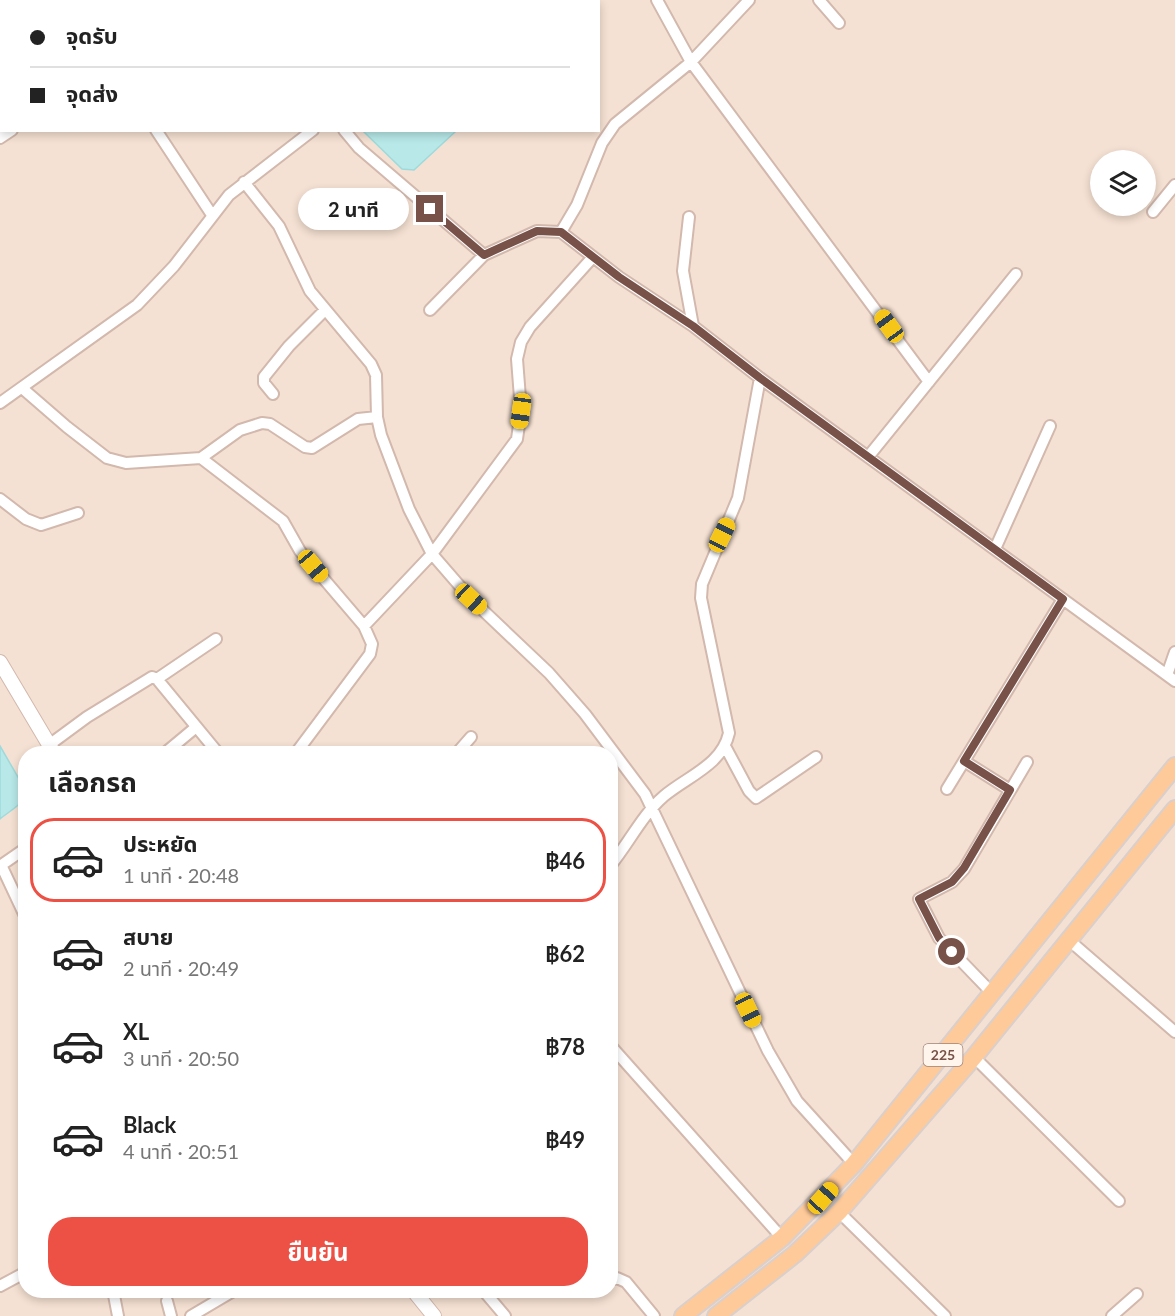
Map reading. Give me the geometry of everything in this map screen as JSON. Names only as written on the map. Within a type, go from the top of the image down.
[{"type":"main road","name":"225","points":[[683,1316],[782,1238],[854,1164],[1175,766]]},
{"type":"main road","name":"225","points":[[716,1316],[795,1254],[839,1212],[974,1057],[1175,809]]},
{"type":"street","points":[[657,0],[691,62],[929,382]]},
{"type":"street","points":[[561,232],[577,205],[602,143],[615,124],[691,62],[749,0]]},
{"type":"street","points":[[819,0],[839,23]]},
{"type":"street","points":[[157,132],[212,215]]},
{"type":"street","points":[[0,403],[136,305],[174,266],[212,215],[244,182],[310,132]]},
{"type":"street","points":[[346,132],[359,148],[484,255]]},
{"type":"street","points":[[244,182],[279,226],[310,291],[371,364],[376,375],[377,417],[381,435],[409,509],[432,554],[471,599],[549,673],[585,714],[608,746]]},
{"type":"street","points":[[1156,208],[1175,185]]},
{"type":"street","points":[[689,217],[683,271],[693,326]]},
{"type":"street","points":[[430,310],[484,255],[537,231],[561,232],[593,257],[693,326],[760,378],[1171,678],[1175,652]]},
{"type":"street","points":[[364,626],[432,554],[517,439],[521,411],[517,360],[521,342],[530,327],[593,257]]},
{"type":"street","points":[[868,457],[1016,274]]},
{"type":"street","points":[[273,394],[264,383],[264,377],[289,346],[325,310]]},
{"type":"street","points":[[760,378],[738,498],[702,584],[701,598],[729,733],[726,748],[749,792],[756,798],[816,757]]},
{"type":"street","points":[[22,388],[107,458],[126,463],[145,464],[201,458],[240,430],[262,423],[270,424],[305,447],[312,448],[358,419],[377,417]]},
{"type":"street","points":[[995,549],[1050,426]]},
{"type":"street","points":[[201,458],[283,521],[300,550],[364,626],[372,644],[370,654],[302,746]]},
{"type":"street","points":[[0,500],[26,519],[41,525],[78,513]]},
{"type":"street","points":[[947,789],[1063,599]]},
{"type":"street","points":[[55,746],[87,717],[111,705],[149,679],[157,678],[216,639]]},
{"type":"street","points":[[0,662],[50,746]]},
{"type":"street","points":[[157,678],[212,746]]},
{"type":"street","points":[[173,746],[195,728]]},
{"type":"street","points":[[463,746],[471,737]]},
{"type":"street","points":[[618,855],[652,807],[726,748]]},
{"type":"street","points":[[618,760],[652,807],[768,1051],[797,1101],[854,1164]]},
{"type":"street","points":[[964,761],[1010,790]]},
{"type":"street","points":[[992,993],[939,938],[919,899],[952,882],[964,868],[1027,762]]},
{"type":"street","points":[[18,854],[0,866],[18,902]]},
{"type":"street","points":[[1070,941],[1175,1032]]},
{"type":"street","points":[[618,1053],[782,1238]]},
{"type":"street","points":[[974,1057],[1119,1201]]},
{"type":"street","points":[[839,1212],[945,1316]]},
{"type":"street","points":[[0,1286],[18,1276]]},
{"type":"street","points":[[618,1278],[626,1282],[654,1316]]},
{"type":"street","points":[[1112,1316],[1137,1294]]},
{"type":"street","points":[[115,1298],[118,1316]]},
{"type":"street","points":[[191,1316],[221,1298]]},
{"type":"street","points":[[419,1298],[434,1316]]},
{"type":"street","points":[[490,1298],[505,1316]]},
{"type":"street","points":[[167,1300],[171,1316]]},
{"type":"shaded area","points":[[600,0],[1175,0],[1175,1316],[0,1316],[0,132],[600,132]]},
{"type":"water","points":[[364,132],[455,132],[414,170],[402,169]]},
{"type":"water","points":[[0,746],[18,777],[18,805],[0,819]]},
{"type":"route","points":[[430,209],[484,255],[537,231],[561,232],[619,277],[693,326],[760,378],[1063,599],[964,761],[1010,790],[964,868],[952,882],[919,899],[939,938],[952,952]]}]
